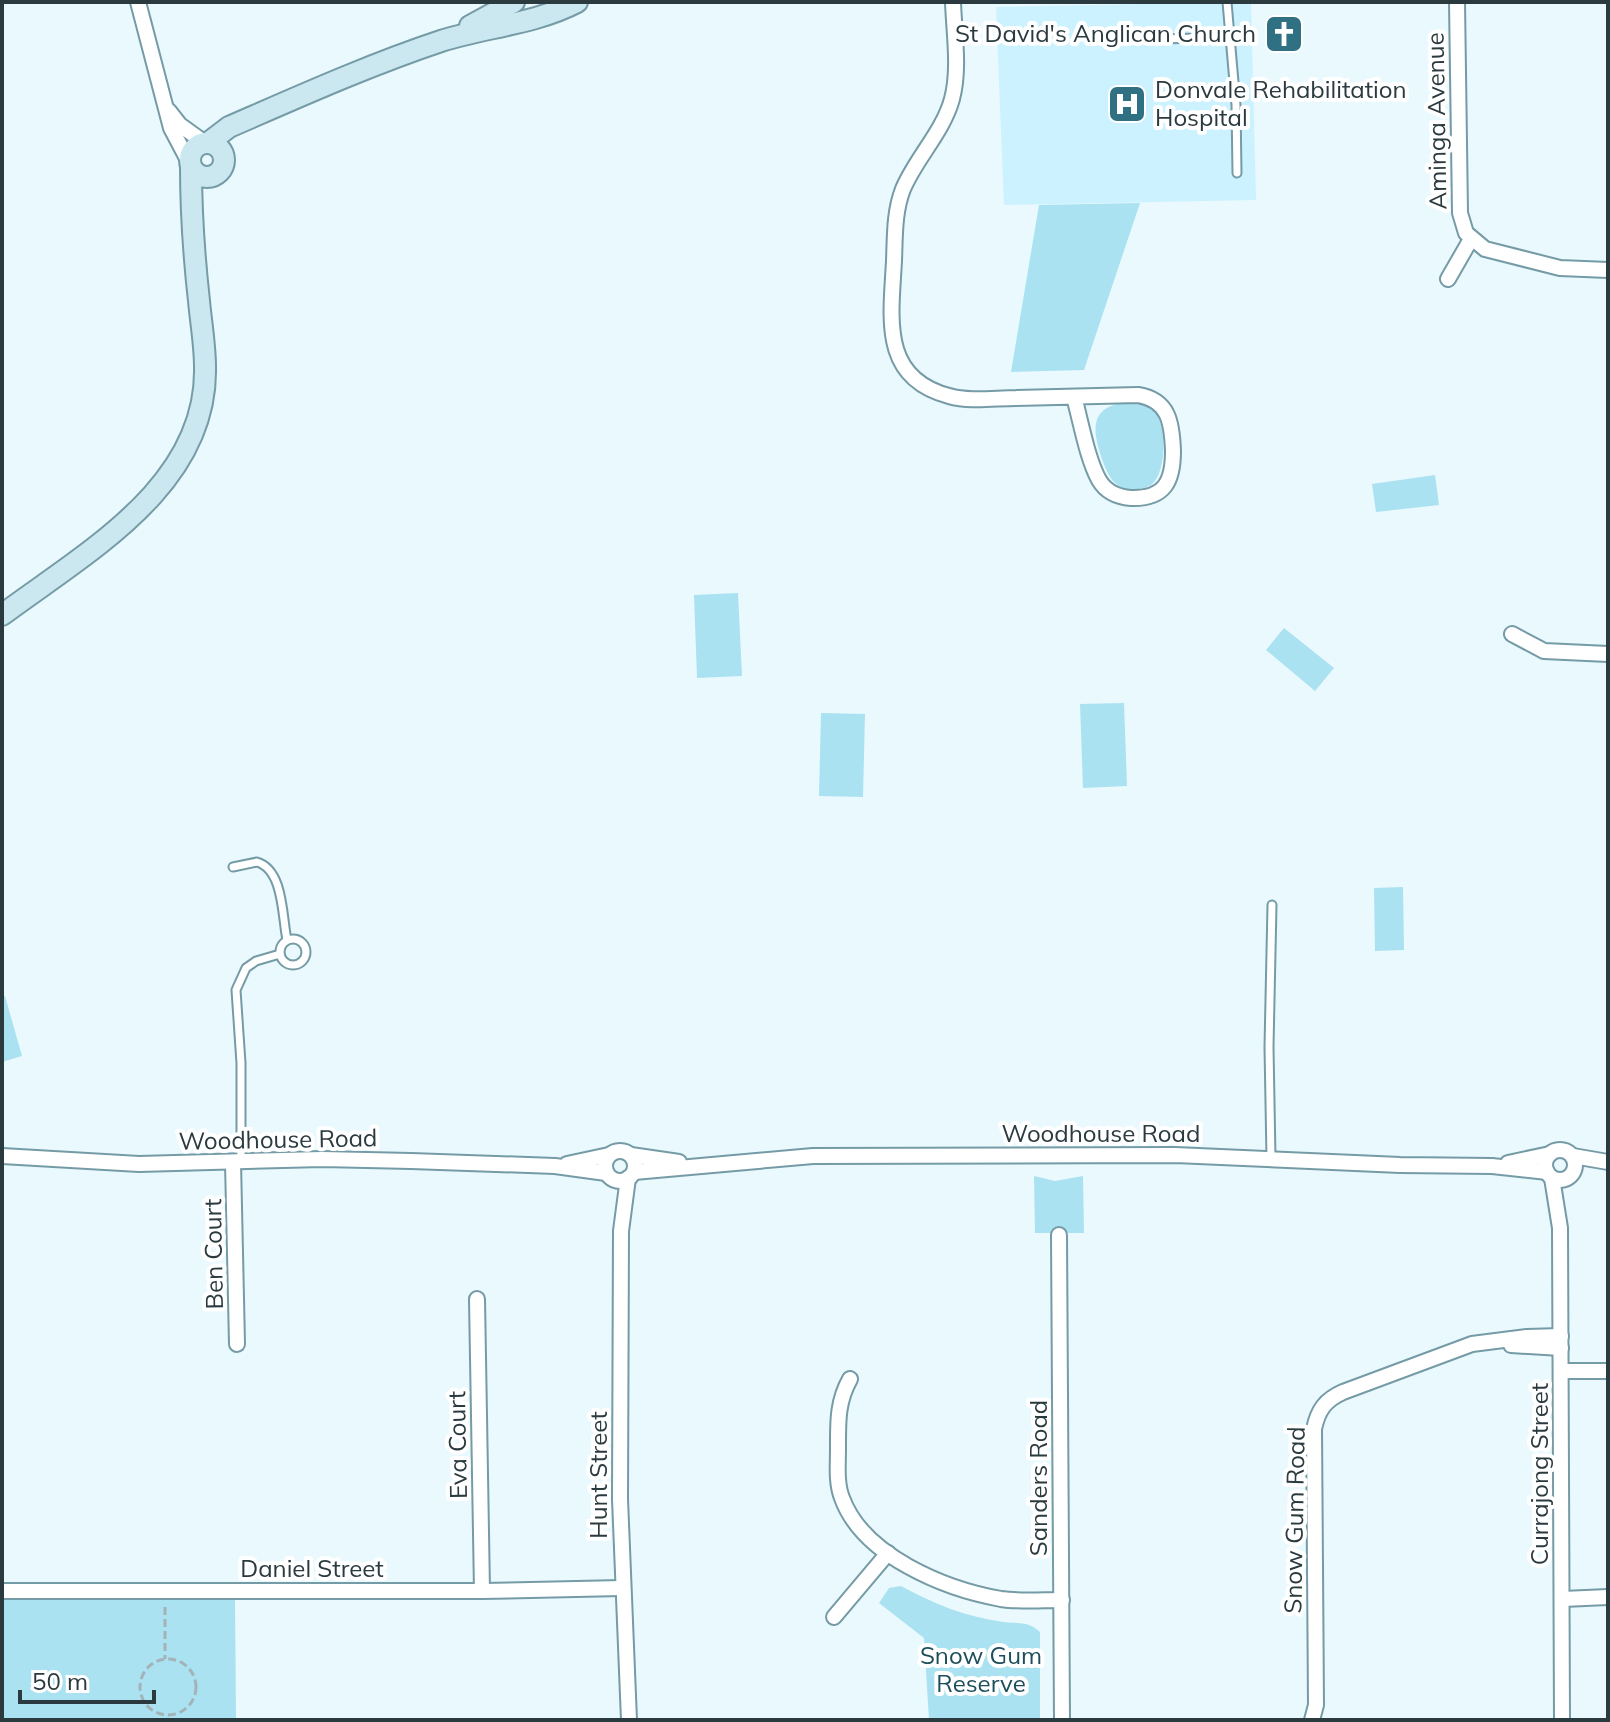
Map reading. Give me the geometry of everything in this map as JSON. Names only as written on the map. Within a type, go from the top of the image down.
[{"type":"main road","points":[[2,615],[154,496],[183,456],[199,421],[206,369],[193,246],[192,152],[229,127],[441,41],[514,2]]},
{"type":"main road","points":[[441,41],[543,16],[577,2]]},
{"type":"main road","points":[[193,246],[205,195],[222,168],[228,149],[238,136],[284,104]]},
{"type":"main road","points":[[190,166],[195,173],[204,177],[212,177],[222,168],[222,152],[206,143]]},
{"type":"street","points":[[138,2],[173,134],[190,166]]},
{"type":"street","points":[[953,2],[953,95],[942,124],[908,178],[897,210],[891,318],[898,358],[913,379],[924,387],[954,398],[1138,395],[1149,397],[1160,403],[1170,419],[1173,471],[1165,487],[1148,496],[1126,498],[1102,485],[1074,397]]},
{"type":"street","name":"Aminga Avenue","points":[[1448,279],[1471,239],[1463,227],[1460,213],[1457,2]]},
{"type":"street","points":[[167,107],[180,125],[206,143]]},
{"type":"street","points":[[1471,239],[1485,249],[1560,268],[1608,270]]},
{"type":"street","points":[[1512,634],[1544,651],[1608,654]]},
{"type":"street","points":[[620,1150],[631,1155],[635,1163],[620,1176],[605,1163],[609,1155],[620,1150]]},
{"type":"street","points":[[1563,1150],[1573,1156],[1608,1165],[1559,1181],[1550,1175],[1545,1164],[1550,1154],[1563,1150]]},
{"type":"street","name":"Woodhouse Road","points":[[1492,1166],[1550,1154]]},
{"type":"street","name":"Woodhouse Road","points":[[555,1166],[609,1155]]},
{"type":"street","name":"Woodhouse Road","points":[[631,1155],[711,1165]]},
{"type":"street","name":"Woodhouse Road","points":[[2,1156],[139,1164],[322,1159],[555,1166],[620,1176],[711,1165],[837,1156],[1175,1155],[1492,1166],[1550,1175]]},
{"type":"street","points":[[1572,1175],[1576,1164],[1573,1156]]},
{"type":"street","name":"Ben Court","points":[[237,1162],[237,1344]]},
{"type":"street","name":"Currajong Street","points":[[1550,1175],[1560,1228],[1562,1720]]},
{"type":"street","name":"Currajong Street","points":[[1560,1228],[1572,1175]]},
{"type":"street","name":"Hunt Street","points":[[620,1176],[620,1513],[629,1720]]},
{"type":"street","name":"Sanders Road","points":[[1059,1235],[1062,1720]]},
{"type":"street","name":"Eva Court","points":[[477,1299],[482,1591]]},
{"type":"street","name":"Snow Gum Road","points":[[1312,1720],[1316,1705],[1314,1429],[1321,1409],[1343,1392],[1458,1349],[1491,1342],[1523,1347],[1561,1342]]},
{"type":"street","points":[[1562,1371],[1608,1371]]},
{"type":"street","points":[[850,1379],[839,1406],[838,1473],[841,1496],[861,1529],[888,1553],[922,1573],[959,1589],[1004,1599],[1062,1600]]},
{"type":"street","points":[[834,1617],[888,1553]]},
{"type":"street","name":"Daniel Street","points":[[2,1591],[622,1588]]},
{"type":"street","points":[[1563,1599],[1608,1597]]},
{"type":"lane","points":[[1227,2],[1237,173]]},
{"type":"lane","points":[[1162,39],[1230,37]]},
{"type":"lane","points":[[233,867],[257,862],[269,869],[277,886],[287,940]]},
{"type":"lane","points":[[1271,1158],[1269,1047],[1272,905]]},
{"type":"lane","points":[[295,939],[305,949],[304,958],[298,963],[284,961],[280,954],[287,940],[295,939]]},
{"type":"lane","points":[[237,1162],[241,1063],[236,990],[246,968],[256,961],[280,954]]},
{"type":"path","points":[[165,1591],[165,1659]]},
{"type":"path","points":[[165,1659],[182,1662],[190,1668],[197,1684],[196,1693],[187,1708],[169,1715],[151,1710],[145,1703],[140,1684],[148,1667],[165,1659]]},
{"type":"shaded area","name":"Donvale Rehabilitation Hospital","points":[[1251,2],[1256,200],[1004,205],[996,7]]},
{"type":"green space","points":[[1140,203],[1084,370],[1011,372],[1039,205]]},
{"type":"green space","points":[[1117,404],[1145,406],[1158,416],[1163,438],[1162,463],[1154,482],[1147,487],[1121,487],[1110,477],[1103,462],[1096,437],[1096,423],[1102,412]]},
{"type":"green space","points":[[1435,475],[1439,505],[1376,512],[1372,484]]},
{"type":"green space","points":[[738,593],[742,676],[697,678],[694,595]]},
{"type":"green space","points":[[1284,628],[1334,668],[1315,691],[1266,650]]},
{"type":"green space","points":[[1124,703],[1127,786],[1083,788],[1080,704]]},
{"type":"green space","points":[[821,713],[865,714],[863,797],[819,796]]},
{"type":"green space","points":[[1403,887],[1404,950],[1375,951],[1374,888]]},
{"type":"green space","points":[[2,996],[5,996],[22,1056],[2,1062]]},
{"type":"green space","points":[[1034,1176],[1055,1181],[1083,1176],[1084,1233],[1035,1233]]},
{"type":"green space","name":"Snow Gum Reserve","points":[[901,1586],[963,1613],[1036,1628],[1040,1632],[1040,1720],[929,1720],[924,1638],[879,1603],[889,1588]]},
{"type":"green space","points":[[235,1598],[236,1720],[2,1720],[2,1599]]},
{"type":"place","name":"St David's Anglican Church","points":[[1284,34]]},
{"type":"place","name":"Donvale Rehabilitation Hospital","points":[[1127,104]]}]
